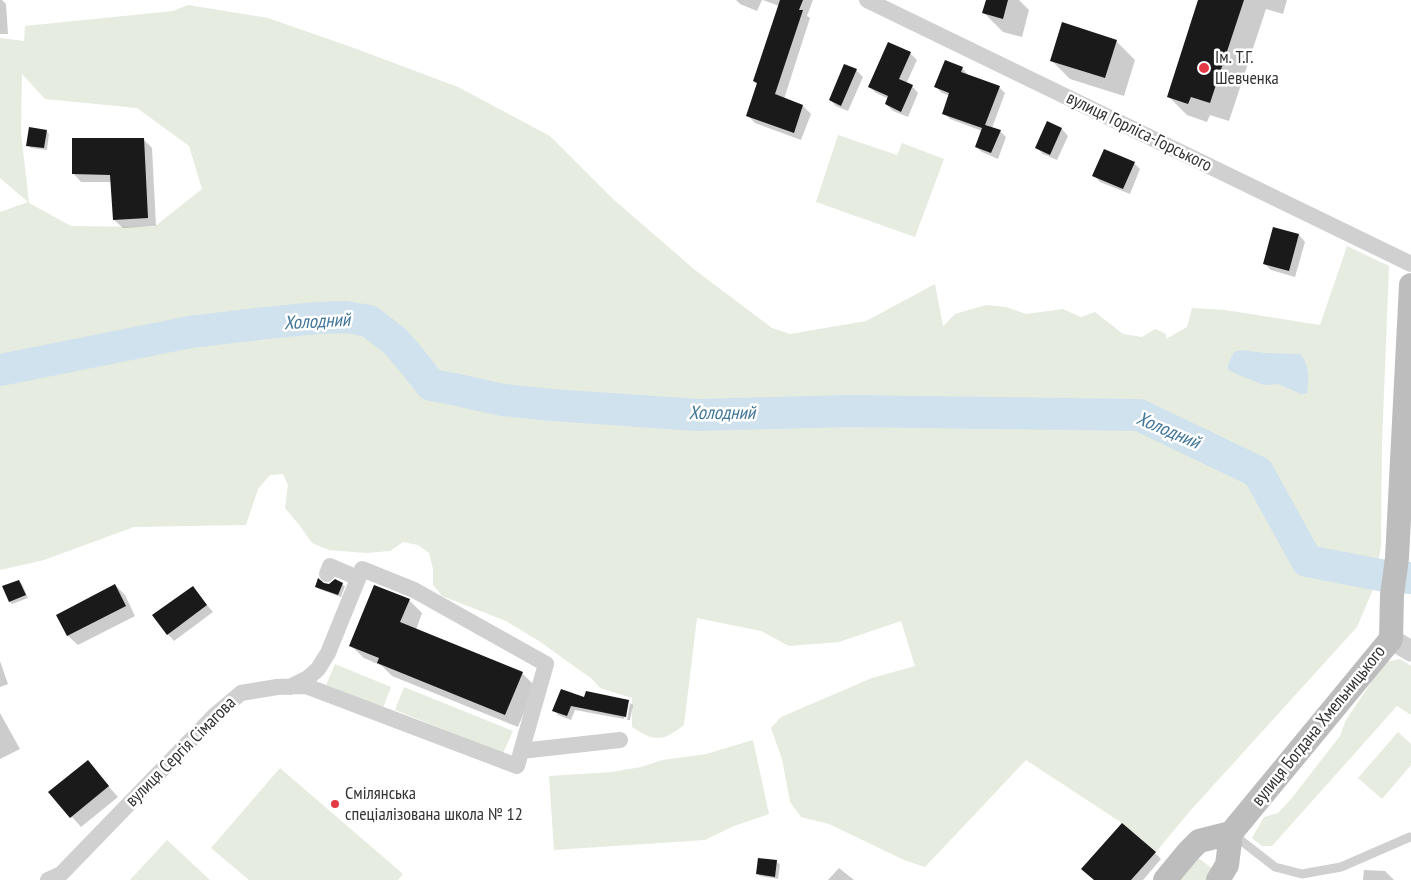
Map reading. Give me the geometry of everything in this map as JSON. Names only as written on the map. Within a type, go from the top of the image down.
[{"type":"main road","name":"вулиця Богдана Хмельницького","points":[[1232,833],[1391,639],[1411,285]]},
{"type":"main road","points":[[1165,880],[1199,841],[1232,833],[1227,865],[1218,880]]},
{"type":"street","name":"вулиця Горліса-Горського","points":[[867,0],[1411,264]]},
{"type":"street","points":[[290,687],[308,678],[318,669],[328,653],[362,569],[414,590],[546,664],[521,751],[620,740]]},
{"type":"street","points":[[336,575],[358,578]]},
{"type":"street","points":[[1391,639],[1411,651]]},
{"type":"street","name":"вулиця Сергія Сімагова","points":[[48,880],[61,874],[215,715],[241,693],[276,687],[306,686],[516,766],[521,751]]},
{"type":"lane","points":[[1232,833],[1275,867],[1302,874],[1341,867],[1410,838]]},
{"type":"shaded area","points":[[188,5],[268,18],[458,87],[550,136],[613,199],[695,270],[772,328],[790,334],[866,321],[935,284],[943,326],[955,314],[986,305],[1006,307],[1026,314],[1063,309],[1081,317],[1095,312],[1123,334],[1142,337],[1155,329],[1166,334],[1166,339],[1187,327],[1192,308],[1225,310],[1320,325],[1347,246],[1389,266],[1382,443],[1381,546],[1374,587],[1357,627],[1190,811],[1156,852],[1122,823],[1026,760],[925,867],[904,860],[829,824],[801,817],[790,802],[782,759],[771,728],[781,717],[872,678],[915,666],[901,621],[839,642],[789,646],[761,631],[697,618],[684,725],[670,735],[658,738],[647,735],[632,727],[632,698],[600,688],[592,679],[539,641],[506,621],[442,596],[433,585],[433,569],[429,553],[418,545],[403,542],[390,551],[366,553],[329,550],[312,543],[285,508],[288,485],[283,474],[270,475],[258,489],[246,525],[134,527],[44,560],[0,570],[0,212],[28,202],[0,178],[0,38],[24,41],[25,26],[173,11]],"holes":[[[22,74],[45,99],[137,108],[189,146],[202,189],[154,227],[71,226],[29,203],[21,132]]]},
{"type":"shaded area","points":[[838,135],[897,155],[902,143],[944,159],[915,237],[816,202]]},
{"type":"shaded area","points":[[1400,659],[1411,666],[1411,715],[1397,706],[1272,846],[1262,846],[1252,838],[1264,817],[1278,813],[1291,799],[1340,736],[1346,720],[1385,662]]},
{"type":"shaded area","points":[[335,664],[391,687],[383,708],[326,685]]},
{"type":"shaded area","points":[[404,687],[513,731],[503,753],[395,710]]},
{"type":"shaded area","points":[[1398,732],[1411,744],[1411,765],[1382,799],[1358,778]]},
{"type":"shaded area","points":[[753,740],[769,814],[734,826],[705,840],[554,850],[549,776],[612,772],[641,767],[662,760],[706,754]]},
{"type":"shaded area","points":[[280,768],[403,874],[398,880],[249,880],[211,848]]},
{"type":"shaded area","points":[[167,840],[210,880],[130,880]]},
{"type":"shaded area","points":[[1189,851],[1217,872],[1211,880],[1165,880]]},
{"type":"water","points":[[1242,350],[1300,354],[1307,367],[1307,393],[1301,394],[1278,384],[1264,385],[1228,370],[1228,365],[1234,352]]},
{"type":"building","points":[[780,0],[803,0],[799,10],[803,10],[775,94],[803,105],[794,133],[746,116],[757,83],[753,81]]},
{"type":"building","points":[[986,0],[1008,0],[1003,19],[982,13]]},
{"type":"building","points":[[1198,0],[1244,0],[1210,103],[1191,97],[1188,104],[1167,97]]},
{"type":"building","points":[[1062,22],[1117,40],[1105,78],[1050,61]]},
{"type":"building","points":[[888,42],[911,52],[899,79],[913,85],[901,112],[885,104],[888,96],[868,87]]},
{"type":"building","points":[[945,60],[963,67],[961,72],[1000,86],[985,125],[1001,130],[991,153],[975,147],[982,128],[942,114],[949,93],[934,87]]},
{"type":"building","points":[[844,64],[857,69],[841,106],[829,100]]},
{"type":"building","points":[[1047,121],[1062,128],[1050,155],[1035,148]]},
{"type":"building","points":[[29,127],[47,130],[44,148],[26,146]]},
{"type":"building","points":[[72,138],[144,138],[148,218],[113,220],[110,175],[72,174]]},
{"type":"building","points":[[1104,149],[1135,162],[1123,189],[1092,176]]},
{"type":"building","points":[[1273,227],[1299,234],[1289,271],[1263,264]]},
{"type":"building","points":[[318,578],[324,583],[329,584],[335,579],[343,583],[338,595],[315,587]]},
{"type":"building","points":[[19,580],[26,595],[9,602],[2,586]]},
{"type":"building","points":[[115,584],[126,606],[67,636],[56,615]]},
{"type":"building","points":[[374,585],[410,599],[400,622],[523,672],[505,715],[377,663],[379,658],[349,646]]},
{"type":"building","points":[[193,586],[207,605],[167,635],[152,615]]},
{"type":"building","points":[[561,689],[584,697],[586,691],[629,700],[626,717],[571,706],[567,716],[552,711]]},
{"type":"building","points":[[88,760],[109,786],[70,818],[48,792]]},
{"type":"building","points":[[1122,823],[1156,852],[1131,880],[1094,880],[1081,869]]},
{"type":"building","points":[[758,858],[777,860],[775,877],[756,874]]},
{"type":"waterway","name":"Холодний","points":[[0,370],[190,332],[266,323],[345,317],[369,321],[395,341],[431,385],[503,400],[697,415],[849,411],[1139,415],[1258,472],[1307,561],[1385,576],[1411,578]]},
{"type":"place","name":"Ім. Т.Г. Шевченка","points":[[1204,68]]},
{"type":"place","name":"Смілянська спеціалізована школа № 12","points":[[335,804]]}]
